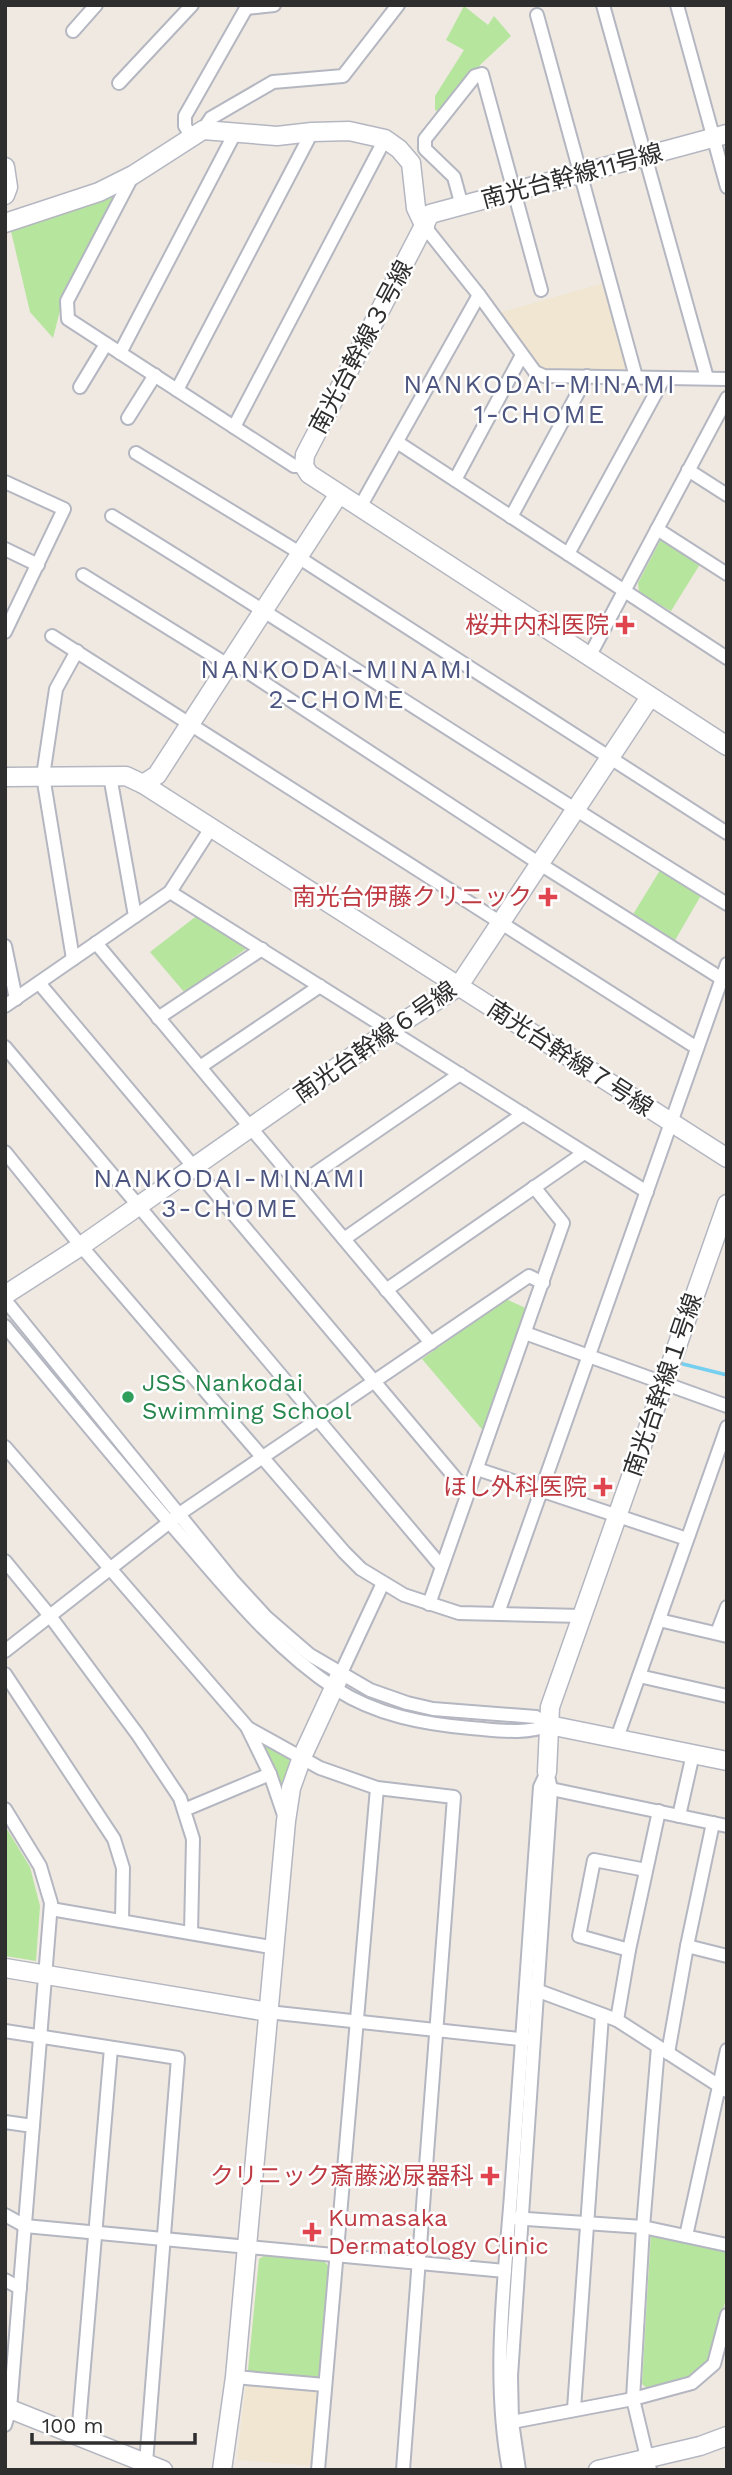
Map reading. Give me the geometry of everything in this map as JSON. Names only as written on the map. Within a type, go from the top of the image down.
[{"type":"street","points":[[73,31],[96,5]]},
{"type":"street","points":[[119,83],[192,5]]},
{"type":"street","points":[[274,5],[247,7],[185,116],[184,126],[197,133],[276,136],[349,131],[385,139],[400,149],[411,163],[416,208],[425,227],[535,372],[544,376],[727,379]]},
{"type":"street","points":[[5,223],[99,192],[133,175],[197,133],[211,118],[273,82],[343,76],[398,5]]},
{"type":"street","points":[[603,5],[707,378]]},
{"type":"street","points":[[677,5],[720,135],[727,187]]},
{"type":"street","points":[[537,15],[636,377]]},
{"type":"street","points":[[462,206],[453,177],[425,149],[425,139],[475,76],[482,74],[541,290]]},
{"type":"street","points":[[177,390],[312,132]]},
{"type":"street","points":[[120,353],[235,133]]},
{"type":"street","name":"南光台幹線11号線","points":[[425,227],[430,214],[720,135]]},
{"type":"street","points":[[234,427],[385,139]]},
{"type":"street","points":[[5,167],[8,187],[5,195]]},
{"type":"street","points":[[133,175],[66,302],[68,319],[294,466],[304,466]]},
{"type":"street","name":"南光台幹線３号線","points":[[425,227],[305,455],[304,466],[309,474],[339,494],[727,746]]},
{"type":"street","points":[[360,507],[479,295]]},
{"type":"street","points":[[80,387],[106,344]]},
{"type":"street","points":[[455,480],[522,355]]},
{"type":"street","points":[[128,418],[155,375]]},
{"type":"street","points":[[511,517],[587,376]]},
{"type":"street","points":[[568,554],[664,378]]},
{"type":"street","points":[[589,657],[688,470],[723,412],[727,398]]},
{"type":"street","points":[[397,442],[727,657]]},
{"type":"street","points":[[136,453],[299,555],[609,759],[727,833]]},
{"type":"street","points":[[688,470],[727,495]]},
{"type":"street","points":[[5,482],[64,509],[38,565],[8,617],[5,632]]},
{"type":"street","points":[[143,784],[157,775],[339,494]]},
{"type":"street","points":[[112,516],[264,610],[575,811],[727,904]]},
{"type":"street","points":[[657,529],[727,574]]},
{"type":"street","points":[[5,550],[38,565]]},
{"type":"street","points":[[83,575],[229,663],[724,981]]},
{"type":"street","points":[[52,636],[697,1048]]},
{"type":"street","points":[[74,959],[43,776],[55,689],[77,651]]},
{"type":"street","name":"南光台幹線６号線","points":[[5,1298],[390,1030],[458,986],[650,697]]},
{"type":"street","points":[[110,776],[135,916]]},
{"type":"street","name":"南光台幹線７号線","points":[[5,777],[126,776],[143,784],[727,1158]]},
{"type":"street","points":[[5,946],[10,1002],[170,892],[211,828]]},
{"type":"street","points":[[170,892],[647,1192]]},
{"type":"street","points":[[96,943],[431,1343]]},
{"type":"street","points":[[158,1018],[262,949]]},
{"type":"street","points":[[498,1614],[697,1048],[724,981],[727,964]]},
{"type":"street","points":[[39,983],[468,1493]]},
{"type":"street","points":[[200,1067],[320,986]]},
{"type":"street","points":[[5,1047],[441,1566]]},
{"type":"street","points":[[299,1185],[460,1074]]},
{"type":"street","points":[[344,1239],[523,1114]]},
{"type":"street","points":[[5,1152],[81,1246],[361,1569],[404,1595],[459,1613],[582,1616]]},
{"type":"street","points":[[386,1290],[584,1153]]},
{"type":"street","points":[[429,1604],[564,1223],[534,1187]]},
{"type":"street","name":"南光台幹線１号線","points":[[549,1780],[550,1707],[663,1383],[721,1236],[727,1204]]},
{"type":"street","points":[[5,1651],[175,1519],[318,1420],[529,1276],[542,1283]]},
{"type":"street","points":[[5,1298],[175,1519]]},
{"type":"street","points":[[5,1326],[175,1519],[266,1617],[337,1681],[407,1703],[455,1712],[536,1717],[549,1725],[727,1761]]},
{"type":"street","points":[[525,1333],[727,1406]]},
{"type":"street","points":[[617,1738],[727,1427]]},
{"type":"street","points":[[5,1447],[248,1728],[270,1774],[286,1821]]},
{"type":"street","points":[[477,1469],[687,1539]]},
{"type":"street","points":[[5,1561],[50,1616],[138,1735],[180,1798],[193,1839],[191,1933]]},
{"type":"street","points":[[222,2470],[235,2377],[291,1788],[302,1757],[383,1583]]},
{"type":"street","points":[[659,1620],[722,1634],[727,1606]]},
{"type":"street","points":[[5,1674],[114,1839],[123,1868],[122,1921]]},
{"type":"street","points":[[639,1676],[727,1696]]},
{"type":"street","points":[[248,1728],[320,1769],[377,1788],[454,1797],[402,2470]]},
{"type":"street","points":[[679,1816],[693,1754]]},
{"type":"street","points":[[184,1810],[270,1774]]},
{"type":"street","points":[[549,1780],[659,1811],[727,1826]]},
{"type":"street","points":[[527,2040],[536,1990],[549,1780]]},
{"type":"street","points":[[519,2470],[512,2422],[515,2218],[540,1787],[549,1780]]},
{"type":"street","points":[[318,2470],[377,1788]]},
{"type":"street","points":[[5,1809],[40,1866],[51,1903],[20,2287],[10,2345],[7,2414],[78,2436],[163,2470]]},
{"type":"street","points":[[617,2021],[629,1950],[659,1811]]},
{"type":"street","points":[[649,2465],[633,2399],[643,2227],[663,2050],[713,1823]]},
{"type":"street","points":[[629,1950],[579,1936],[594,1860],[646,1871]]},
{"type":"street","points":[[51,1909],[276,1948]]},
{"type":"street","points":[[687,1946],[727,1956]]},
{"type":"street","points":[[5,1968],[268,2012],[527,2040]]},
{"type":"street","points":[[536,1990],[617,2021],[723,2088]]},
{"type":"street","points":[[574,2409],[585,2222],[602,2015]]},
{"type":"street","points":[[5,2032],[178,2058],[146,2463]]},
{"type":"street","points":[[78,2436],[111,2048]]},
{"type":"street","points":[[686,2236],[723,2088],[727,2050]]},
{"type":"street","points":[[5,2122],[33,2126]]},
{"type":"street","points":[[5,2215],[25,2226],[505,2271]]},
{"type":"street","points":[[515,2218],[643,2227],[727,2245]]},
{"type":"street","points":[[509,2470],[501,2424],[500,2390],[505,2271],[515,2218]]},
{"type":"street","points":[[5,2280],[20,2287]]},
{"type":"street","points":[[512,2422],[633,2399],[692,2383],[714,2364],[724,2338],[727,2315]]},
{"type":"street","points":[[235,2377],[325,2385]]},
{"type":"street","points":[[598,2470],[649,2465],[727,2436]]},
{"type":"shaded area","points":[[604,283],[626,364],[623,373],[546,371],[535,364],[498,313]]},
{"type":"shaded area","points":[[246,2382],[318,2388],[313,2466],[237,2460]]},
{"type":"green space","points":[[464,6],[488,25],[494,16],[511,36],[481,64],[442,113],[435,110],[435,96],[464,50],[446,40]]},
{"type":"green space","points":[[117,192],[63,299],[53,338],[30,312],[10,227]]},
{"type":"green space","points":[[667,538],[702,561],[671,611],[639,593],[638,583],[660,541]]},
{"type":"green space","points":[[662,867],[703,892],[674,942],[632,916]]},
{"type":"green space","points":[[199,914],[250,946],[185,993],[150,952]]},
{"type":"green space","points":[[506,1299],[530,1310],[486,1434],[422,1359]]},
{"type":"green space","points":[[257,1742],[287,1756],[292,1766],[284,1796]]},
{"type":"green space","points":[[5,1826],[30,1867],[40,1906],[36,1961],[5,1956]]},
{"type":"green space","points":[[651,2232],[727,2250],[727,2294],[711,2359],[699,2373],[675,2383],[648,2389],[642,2384]]},
{"type":"green space","points":[[264,2256],[324,2261],[329,2267],[321,2375],[315,2380],[250,2374],[248,2370],[259,2259]]},
{"type":"waterway","points":[[683,1364],[727,1375]]},
{"type":"place","name":"桜井内科医院","points":[[625,625]]},
{"type":"place","name":"南光台伊藤クリニック","points":[[548,897]]},
{"type":"place","name":"JSS Nankodai Swimming School","points":[[128,1397]]},
{"type":"place","name":"ほし外科医院","points":[[603,1487]]},
{"type":"place","name":"クリニック斎藤泌尿器科","points":[[490,2176]]},
{"type":"place","name":"Kumasaka Dermatology Clinic","points":[[312,2232]]},
{"type":"district","name":"NANKODAI-MINAMI 1-CHOME","points":[[540,399]]},
{"type":"district","name":"NANKODAI-MINAMI 2-CHOME","points":[[337,684]]},
{"type":"district","name":"NANKODAI-MINAMI 3-CHOME","points":[[230,1193]]}]
